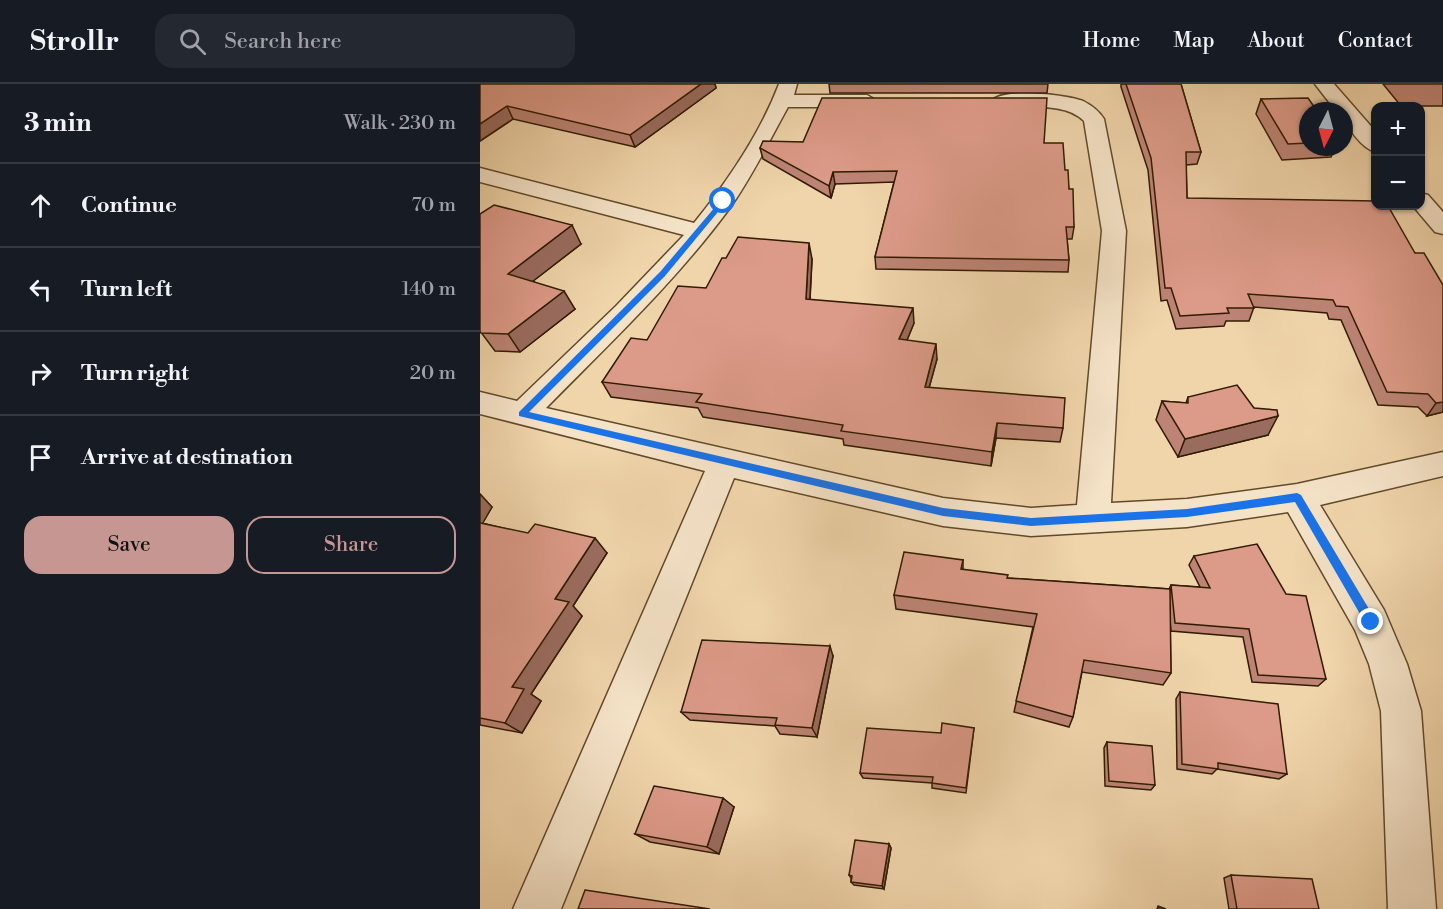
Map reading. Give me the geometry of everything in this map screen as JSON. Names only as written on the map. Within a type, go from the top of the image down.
[{"type":"street","points":[[1324,84],[1371,140]]},
{"type":"street","points":[[522,414],[662,274],[699,232],[723,201],[785,92],[885,101]]},
{"type":"street","points":[[977,101],[1064,101],[1087,109],[1094,119],[1114,231],[1093,520]]},
{"type":"street","points":[[480,175],[699,232]]},
{"type":"street","points":[[1425,206],[1443,227]]},
{"type":"street","points":[[480,403],[724,463],[943,512],[1031,522],[1187,513],[1297,497],[1443,464]]},
{"type":"street","points":[[537,909],[724,463]]},
{"type":"street","points":[[1297,497],[1371,622],[1388,664],[1401,711],[1412,909]]},
{"type":"building","points":[[480,84],[701,84],[630,135],[507,106],[480,124]]},
{"type":"building","points":[[1126,84],[1181,84],[1201,152],[1186,152],[1187,198],[1371,201],[1371,210],[1390,210],[1415,253],[1424,253],[1443,285],[1443,402],[1436,403],[1428,394],[1387,392],[1348,307],[1336,306],[1333,300],[1248,294],[1254,308],[1227,308],[1229,313],[1180,316],[1171,288],[1165,288],[1151,158]]},
{"type":"building","points":[[822,98],[1047,98],[1044,143],[1063,143],[1069,189],[1073,189],[1074,227],[1066,227],[1069,260],[875,257],[897,171],[833,172],[829,186],[760,148],[763,141],[803,142]]},
{"type":"building","points":[[1308,98],[1311,102],[1299,102],[1299,143],[1288,144],[1261,99]]},
{"type":"building","points":[[494,205],[572,225],[508,274],[564,291],[508,334],[481,333],[480,331],[480,214]]},
{"type":"building","points":[[738,237],[809,243],[806,299],[913,308],[899,339],[936,344],[925,387],[1065,398],[1063,428],[997,423],[992,452],[841,431],[843,425],[696,402],[702,394],[602,382],[631,338],[647,340],[678,286],[706,288],[722,258],[726,258]]},
{"type":"building","points":[[1237,385],[1254,408],[1277,410],[1278,416],[1185,439],[1162,401],[1188,403],[1188,397]]},
{"type":"building","points":[[480,523],[528,533],[535,524],[595,538],[555,599],[569,602],[512,687],[524,689],[505,723],[480,718]]},
{"type":"building","points":[[1257,544],[1286,594],[1306,596],[1326,679],[1258,675],[1249,629],[1175,623],[1171,585],[1210,588],[1194,556]]},
{"type":"building","points":[[904,552],[963,560],[961,569],[1008,575],[1007,578],[1170,589],[1171,673],[1084,660],[1073,717],[1016,701],[1037,614],[894,595]]},
{"type":"building","points":[[702,640],[830,646],[812,728],[775,725],[777,718],[681,712]]},
{"type":"building","points":[[1180,692],[1278,704],[1287,774],[1218,763],[1218,769],[1182,764]]},
{"type":"building","points":[[942,723],[974,728],[966,788],[932,783],[933,777],[860,773],[867,728],[941,733]]},
{"type":"building","points":[[1107,742],[1152,746],[1155,785],[1109,781]]},
{"type":"building","points":[[654,786],[723,798],[707,847],[635,834]]},
{"type":"building","points":[[855,840],[889,844],[882,886],[851,882],[852,876],[849,875]]},
{"type":"building","points":[[1231,875],[1312,879],[1319,909],[1237,909]]},
{"type":"building","points":[[585,890],[710,909],[578,909]]},
{"type":"route","points":[[723,201],[662,274],[522,414],[724,463],[943,512],[1031,522],[1187,513],[1297,497],[1371,622]]}]
